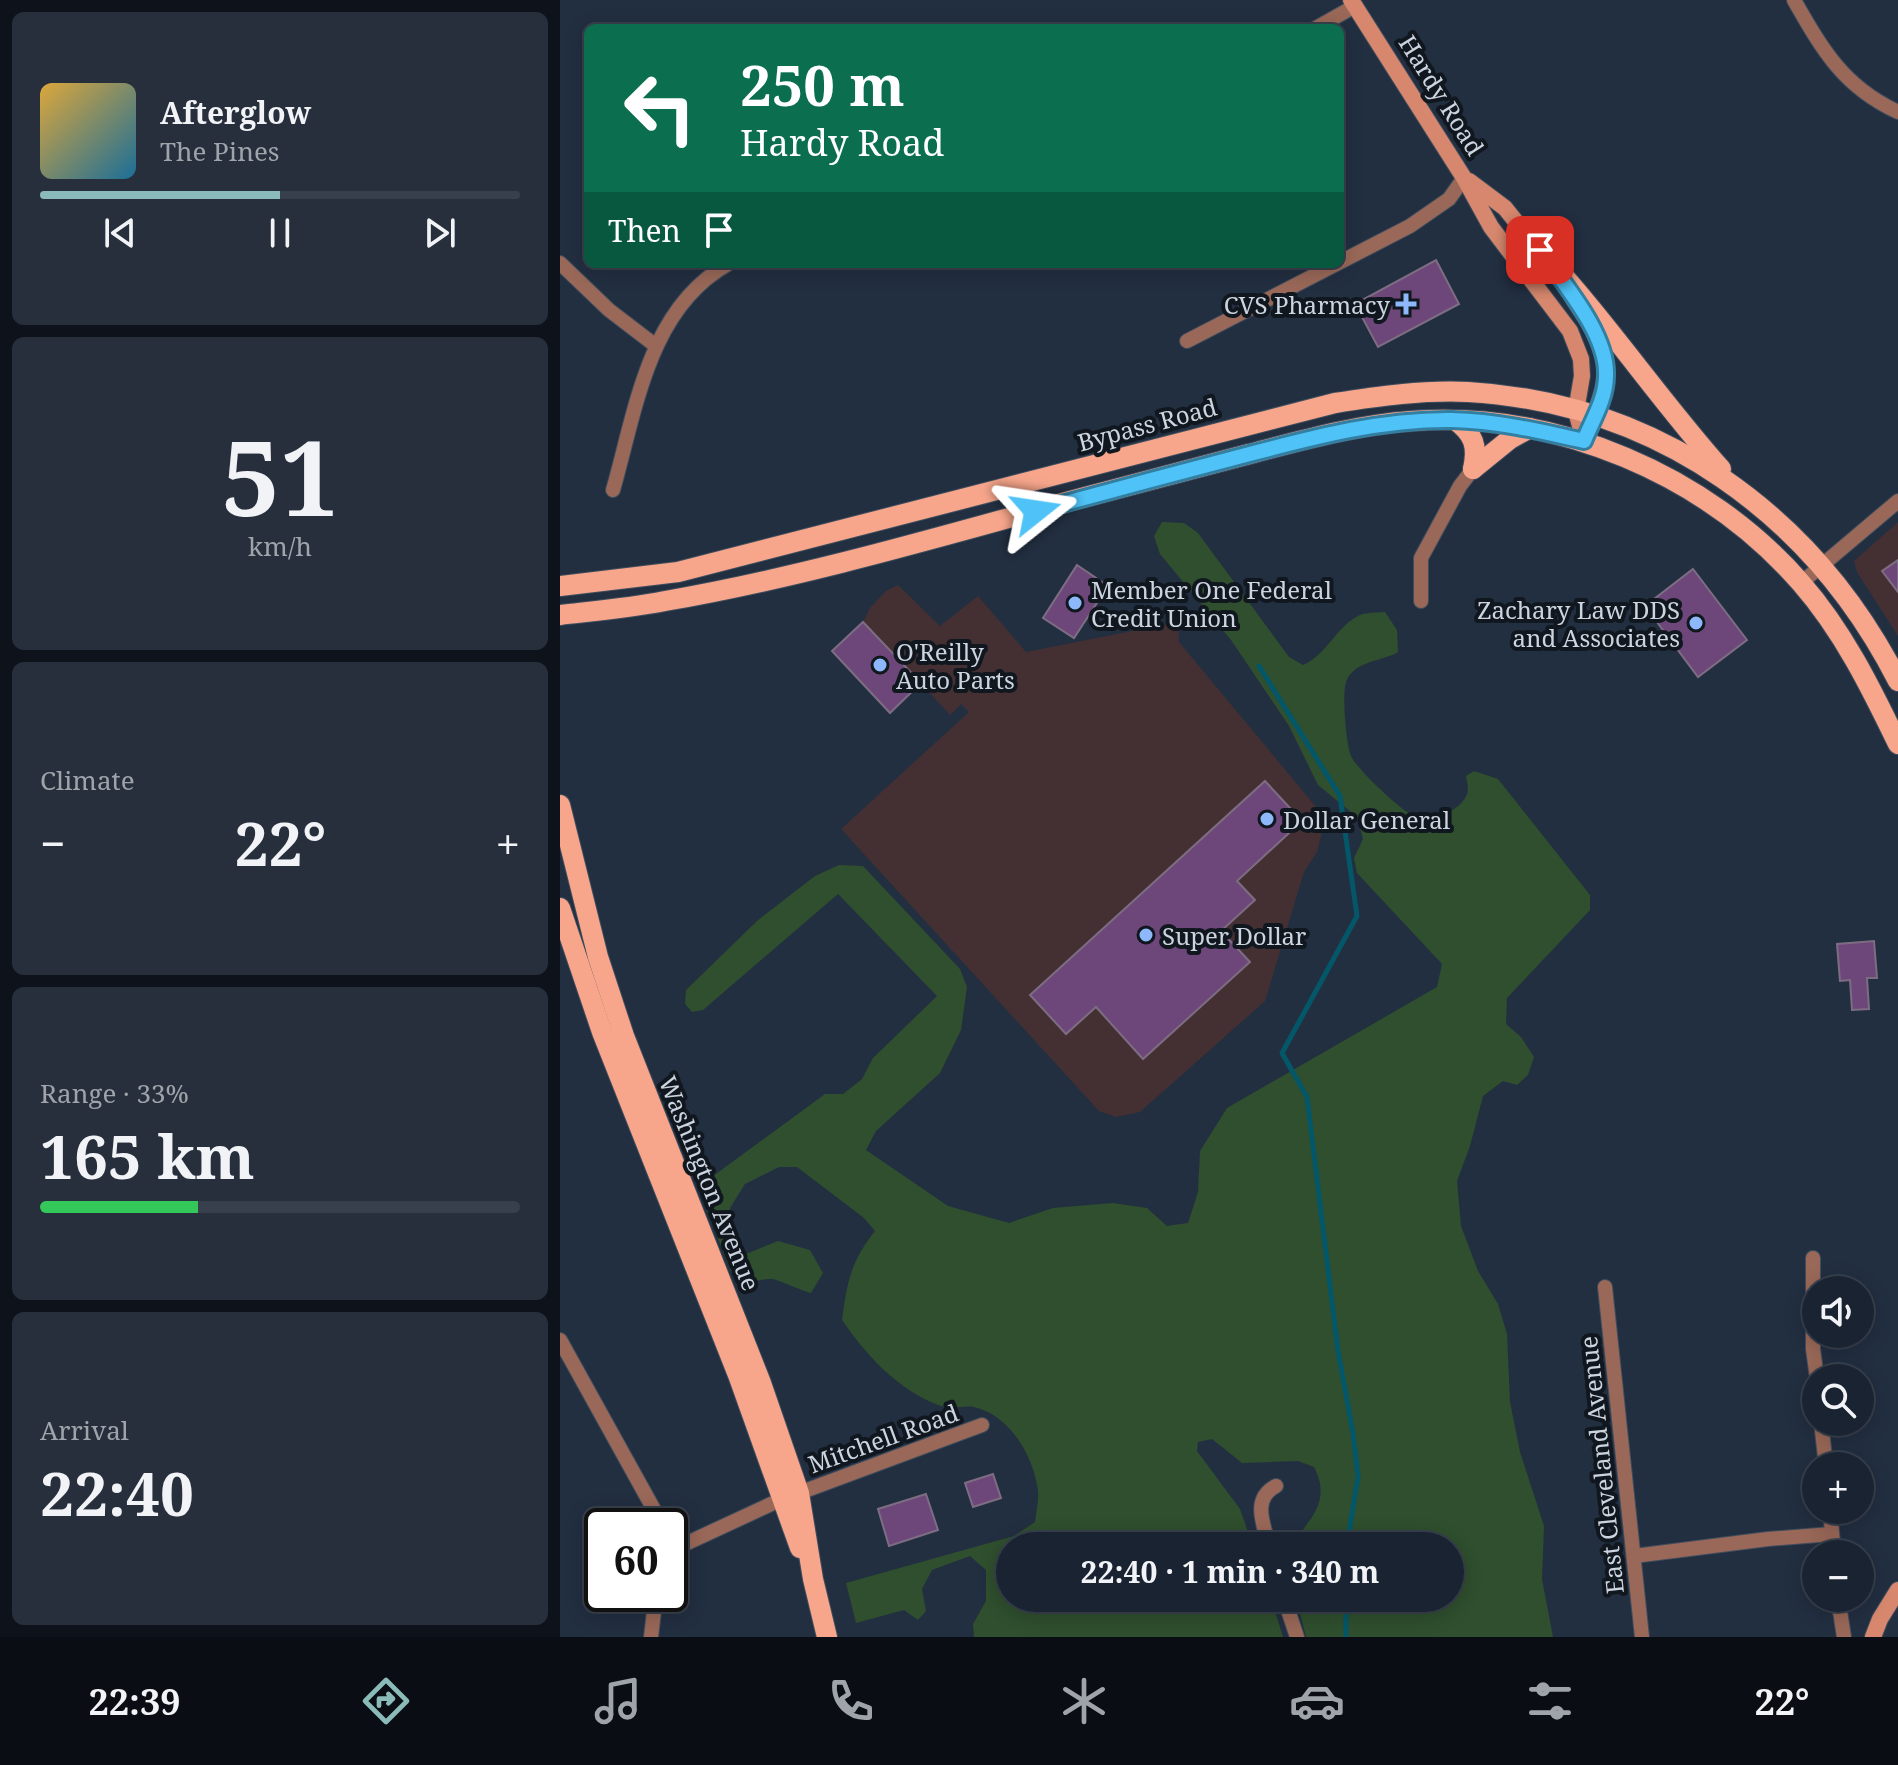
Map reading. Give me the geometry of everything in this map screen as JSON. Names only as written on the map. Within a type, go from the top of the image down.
[{"type":"main road","name":"Hardy Road","points":[[1353,3],[1464,178],[1491,227],[1570,331],[1581,359],[1584,441]]},
{"type":"main road","name":"Hardy Road","points":[[1464,178],[1505,208],[1540,250],[1585,316],[1602,351],[1607,374],[1604,392],[1585,414]]},
{"type":"main road","points":[[1540,250],[1737,487],[1769,512],[1822,564],[1855,607],[1898,681]]},
{"type":"main road","name":"Bypass Road","points":[[560,586],[662,574],[779,547],[1335,403],[1389,394],[1469,392],[1511,397],[1585,414],[1677,450],[1737,487]]},
{"type":"main road","points":[[1455,420],[1472,436],[1476,456],[1473,469]]},
{"type":"main road","points":[[560,615],[665,601],[739,586],[919,542],[1324,434],[1413,421],[1455,420],[1530,428],[1584,441],[1689,489],[1751,534],[1801,583],[1851,652],[1898,744]]},
{"type":"main road","points":[[1473,469],[1500,445],[1530,428]]},
{"type":"main road","points":[[560,597],[585,595],[662,574]]},
{"type":"main road","name":"Washington Avenue","points":[[560,805],[594,942],[624,1036],[761,1383],[827,1637]]},
{"type":"main road","name":"Washington Avenue","points":[[560,908],[602,1032],[738,1375],[791,1496]]},
{"type":"main road","points":[[1873,1637],[1898,1590]]},
{"type":"street","points":[[1794,0],[1849,82],[1898,112]]},
{"type":"street","points":[[1322,24],[1353,3]]},
{"type":"street","points":[[1344,260],[1410,226],[1449,199],[1464,178]]},
{"type":"street","points":[[560,263],[609,310],[656,346]]},
{"type":"street","points":[[613,490],[656,346],[682,302],[697,286],[722,268]]},
{"type":"street","points":[[1187,341],[1329,268]]},
{"type":"street","points":[[1421,601],[1421,558],[1460,486],[1473,469]]},
{"type":"street","points":[[1801,583],[1898,501]]},
{"type":"street","points":[[1813,1258],[1815,1364]]},
{"type":"street","name":"East Cleveland Avenue","points":[[1605,1287],[1642,1637]]},
{"type":"street","points":[[560,1340],[653,1508]]},
{"type":"street","name":"Mitchell Road","points":[[688,1539],[791,1496],[982,1425]]},
{"type":"street","points":[[1265,1532],[1261,1503],[1265,1494],[1276,1486]]},
{"type":"street","points":[[1831,1524],[1833,1540]]},
{"type":"street","points":[[1634,1556],[1832,1534]]},
{"type":"street","points":[[651,1637],[654,1612]]},
{"type":"street","points":[[1289,1612],[1297,1637]]},
{"type":"street","points":[[1840,1612],[1844,1637]]},
{"type":"shaded area","points":[[1898,522],[1898,636],[1857,572],[1854,561]]},
{"type":"shaded area","points":[[898,585],[940,626],[978,596],[1026,652],[1178,622],[1179,642],[1317,808],[1322,831],[1317,852],[1304,872],[1265,1001],[1140,1112],[1116,1117],[1099,1111],[841,829],[969,712],[961,704],[950,715],[921,683],[890,713],[832,651],[863,622],[870,608],[886,591]]},
{"type":"green space","points":[[1162,522],[1184,523],[1198,533],[1289,657],[1303,665],[1319,655],[1352,620],[1363,614],[1385,612],[1397,630],[1398,652],[1355,669],[1346,682],[1346,730],[1349,750],[1355,762],[1399,806],[1421,818],[1445,814],[1458,806],[1467,794],[1466,776],[1474,771],[1498,779],[1590,895],[1590,910],[1507,998],[1506,1024],[1521,1037],[1534,1057],[1528,1075],[1517,1085],[1503,1081],[1483,1096],[1457,1181],[1461,1226],[1478,1271],[1498,1304],[1507,1334],[1510,1402],[1520,1452],[1544,1526],[1542,1579],[1553,1637],[1306,1637],[1300,1612],[1464,1612],[1464,1532],[1301,1532],[1320,1500],[1319,1479],[1314,1467],[1298,1461],[1242,1463],[1212,1439],[1198,1442],[1197,1451],[1240,1509],[1248,1532],[1020,1532],[1035,1522],[1038,1491],[1031,1465],[1009,1428],[999,1419],[974,1407],[942,1406],[909,1390],[872,1358],[842,1320],[851,1272],[875,1231],[864,1218],[797,1167],[779,1167],[745,1184],[730,1208],[735,1237],[746,1254],[778,1241],[810,1250],[823,1273],[811,1293],[775,1280],[751,1282],[733,1277],[704,1203],[705,1182],[825,1094],[843,1094],[862,1079],[873,1058],[937,996],[838,894],[703,1010],[692,1012],[685,1004],[686,990],[757,921],[815,876],[839,865],[863,866],[960,969],[967,987],[961,1030],[940,1073],[876,1131],[866,1150],[948,1206],[1009,1223],[1053,1208],[1113,1203],[1147,1208],[1167,1226],[1188,1223],[1198,1192],[1200,1151],[1227,1108],[1437,987],[1442,964],[1357,873],[1354,858],[1363,839],[1357,817],[1318,785],[1289,726],[1231,640],[1160,554],[1154,536]]},
{"type":"green space","points":[[996,1541],[996,1612],[1275,1612],[1283,1637],[974,1637],[973,1624],[986,1601],[986,1570],[970,1556],[932,1570],[922,1589],[926,1611],[918,1620],[904,1610],[856,1623],[846,1583]]},
{"type":"building","name":"CVS Pharmacy","points":[[1436,260],[1459,304],[1378,347],[1355,304]]},
{"type":"building","points":[[1898,560],[1898,592],[1882,571]]},
{"type":"building","points":[[1077,565],[1108,586],[1074,638],[1043,618]]},
{"type":"building","name":"Zachary Law DDS and Associates","points":[[1693,569],[1747,640],[1698,677],[1645,606]]},
{"type":"building","points":[[863,622],[921,683],[890,713],[832,651]]},
{"type":"building","points":[[1265,781],[1302,821],[1237,881],[1255,900],[1221,931],[1250,962],[1143,1059],[1096,1007],[1066,1034],[1030,995]]},
{"type":"building","points":[[1874,941],[1877,978],[1867,978],[1869,1009],[1852,1010],[1850,980],[1840,981],[1837,944]]},
{"type":"building","points":[[993,1474],[1001,1498],[973,1507],[965,1483]]},
{"type":"building","points":[[926,1494],[938,1530],[889,1546],[878,1509]]},
{"type":"waterway","points":[[1259,666],[1340,796],[1357,916],[1282,1053],[1307,1097],[1338,1351],[1358,1476],[1349,1532]]},
{"type":"waterway","points":[[1346,1612],[1346,1637]]},
{"type":"place","name":"CVS Pharmacy","points":[[1406,304]]},
{"type":"place","name":"Member One Federal Credit Union","points":[[1075,603]]},
{"type":"place","name":"Zachary Law DDS and Associates","points":[[1696,623]]},
{"type":"place","name":"O'Reilly Auto Parts","points":[[880,665]]},
{"type":"place","name":"Dollar General","points":[[1267,819]]},
{"type":"place","name":"Super Dollar","points":[[1146,935]]},
{"type":"route","points":[[1036,511],[1324,434],[1375,425],[1453,420],[1493,423],[1584,441],[1604,392],[1607,374],[1602,351],[1585,316],[1540,250]]}]
